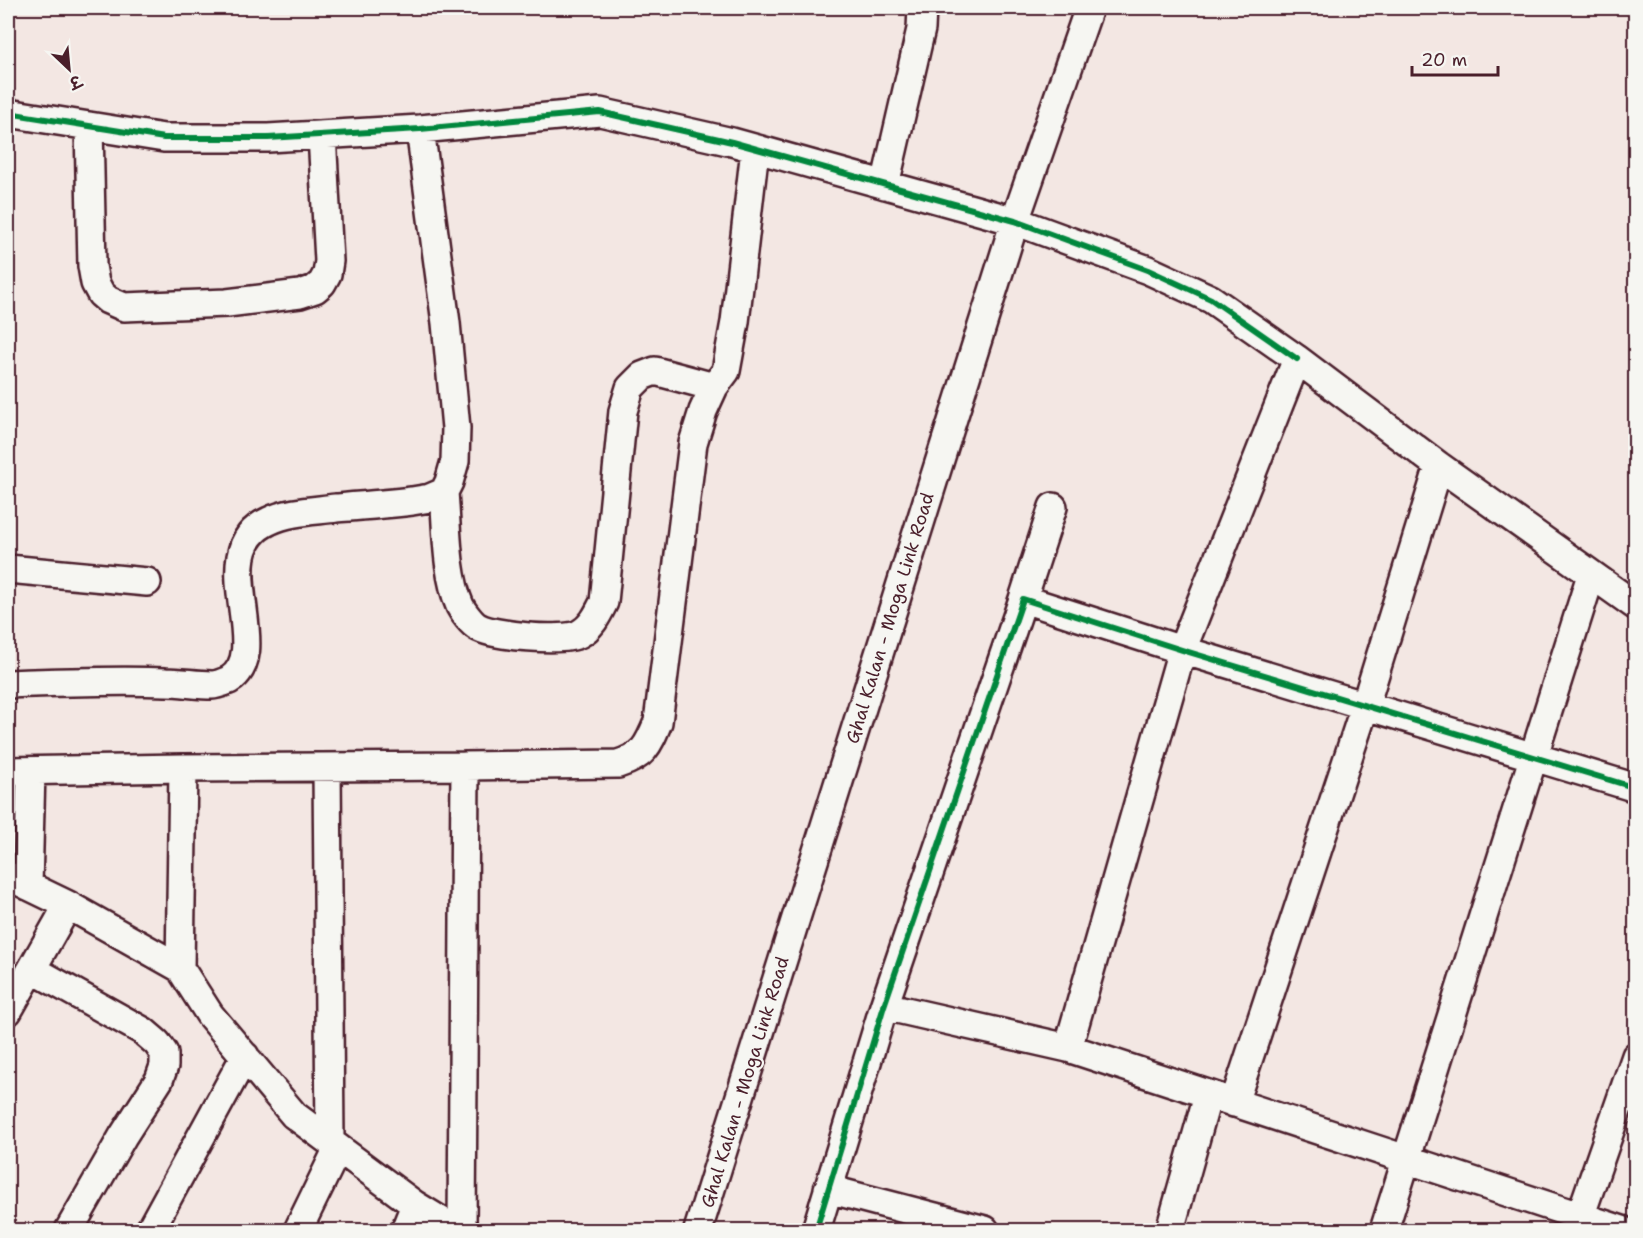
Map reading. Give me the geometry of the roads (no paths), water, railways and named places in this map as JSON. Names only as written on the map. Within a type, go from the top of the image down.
[{"type":"street","points":[[885,185],[921,28],[922,8]]},
{"type":"street","name":"Ghal Kalan - Moga Link Road","points":[[698,1230],[1015,221],[1089,8]]},
{"type":"street","points":[[8,113],[164,138],[268,138],[420,129],[600,112],[755,149],[1015,221],[1148,270],[1211,300],[1297,359],[1439,466],[1635,606]]},
{"type":"street","points":[[89,126],[92,266],[95,284],[108,300],[124,307],[227,303],[300,294],[315,289],[322,283],[327,274],[329,261],[322,135]]},
{"type":"street","points":[[420,129],[446,323],[456,428],[455,461],[444,492],[452,582],[461,609],[478,627],[506,634],[551,638],[578,634],[594,621],[604,602],[623,411],[630,388],[642,376],[655,371],[714,387]]},
{"type":"street","points":[[456,1230],[416,1205],[294,1114],[210,1014],[180,968],[68,905],[18,881],[19,771],[618,764],[632,759],[645,750],[658,722],[693,443],[703,411],[714,387],[726,370],[735,322],[755,149]]},
{"type":"street","points":[[1068,1048],[1182,651],[1297,359]]},
{"type":"street","points":[[1234,1103],[1365,706],[1439,466]]},
{"type":"street","points":[[8,684],[100,681],[214,685],[229,679],[242,667],[245,643],[240,573],[242,547],[254,531],[268,521],[301,512],[412,501],[430,498],[444,492]]},
{"type":"street","points":[[816,1230],[884,1006],[1053,507]]},
{"type":"street","points":[[8,569],[147,582]]},
{"type":"street","points":[[1384,1230],[1591,575]]},
{"type":"street","points":[[1023,599],[1182,651],[1635,788]]},
{"type":"street","points":[[462,1230],[465,766]]},
{"type":"street","points":[[180,968],[183,768]]},
{"type":"street","points":[[298,1230],[334,1145],[327,768]]},
{"type":"street","points":[[8,1011],[68,905]]},
{"type":"street","points":[[32,969],[143,1031],[157,1043],[164,1053],[164,1066],[159,1080],[123,1136],[69,1230]]},
{"type":"street","points":[[884,1006],[1068,1048],[1620,1230]]},
{"type":"street","points":[[150,1230],[245,1056]]},
{"type":"street","points":[[1580,1217],[1635,1056]]},
{"type":"street","points":[[1170,1230],[1208,1095]]},
{"type":"street","points":[[828,1190],[985,1230]]},
{"type":"street","points":[[405,1230],[416,1205]]}]
